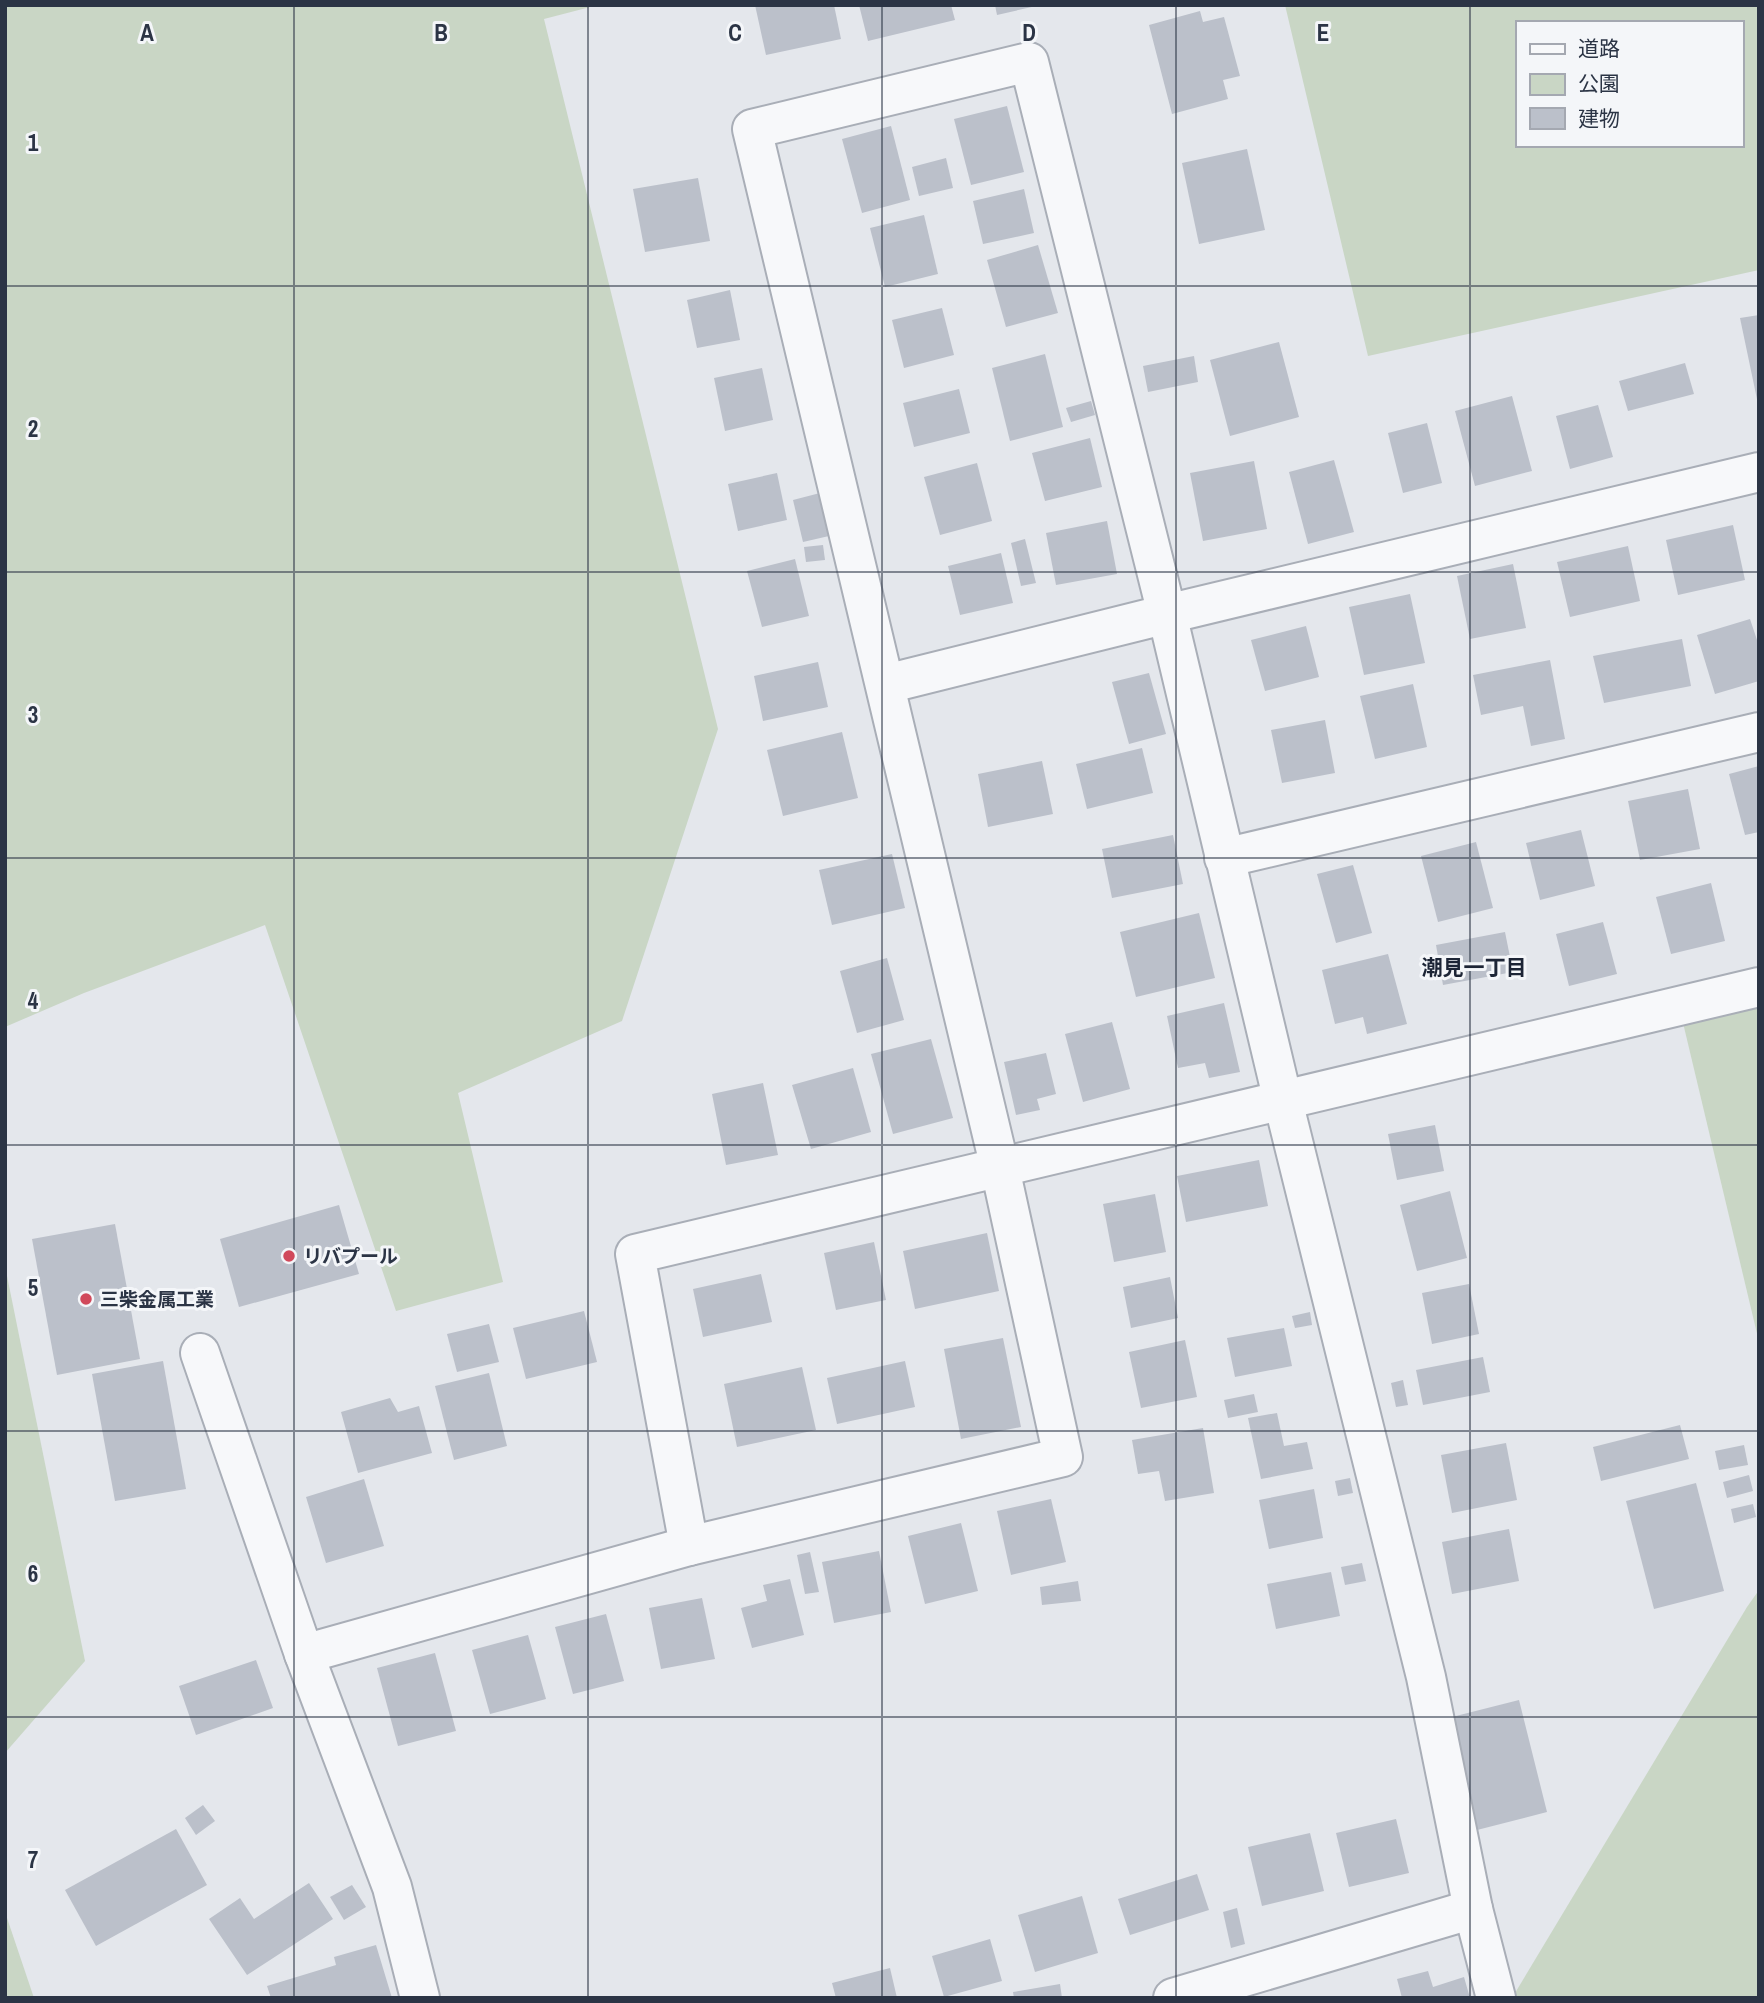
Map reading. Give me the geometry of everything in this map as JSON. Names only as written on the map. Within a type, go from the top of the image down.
[{"type":"street","points":[[304,1654],[689,1546],[1063,1457],[1000,1168],[752,129],[1029,62],[1167,614],[1283,1101],[1426,1677],[1473,1909],[1496,1998]]},
{"type":"street","points":[[886,684],[1759,472]]},
{"type":"street","points":[[1224,858],[1759,732]]},
{"type":"street","points":[[689,1546],[635,1254],[1759,987]]},
{"type":"street","points":[[200,1353],[304,1654],[393,1887],[420,1998]]},
{"type":"street","points":[[1173,1998],[1473,1909]]},
{"type":"green space","points":[[5,5],[598,5],[544,19],[718,729],[622,1021],[458,1093],[503,1282],[396,1311],[265,925],[84,993],[5,1027]]},
{"type":"green space","points":[[1285,5],[1759,5],[1759,270],[1368,356]]},
{"type":"green space","points":[[1759,987],[1759,1342],[1679,1006]]},
{"type":"green space","points":[[5,1266],[85,1661],[5,1753]]},
{"type":"green space","points":[[1759,1590],[1759,1998],[1512,1998],[1747,1607]]},
{"type":"green space","points":[[5,1912],[34,1998],[5,1998]]},
{"type":"building","points":[[755,5],[834,5],[841,39],[766,55]]},
{"type":"building","points":[[859,5],[951,5],[955,20],[868,41]]},
{"type":"building","points":[[995,5],[1035,5],[1036,6],[997,15]]},
{"type":"building","points":[[1200,11],[1203,22],[1224,17],[1240,76],[1223,80],[1228,99],[1172,114],[1149,25]]},
{"type":"building","points":[[1007,106],[1024,172],[971,185],[954,119]]},
{"type":"building","points":[[891,126],[910,200],[862,213],[842,139]]},
{"type":"building","points":[[1247,149],[1265,230],[1199,244],[1182,163]]},
{"type":"building","points":[[946,158],[953,188],[919,196],[912,167]]},
{"type":"building","points":[[698,178],[710,241],[645,252],[633,189]]},
{"type":"building","points":[[1024,189],[1034,233],[983,244],[973,201]]},
{"type":"building","points":[[924,215],[938,274],[885,287],[870,228]]},
{"type":"building","points":[[1038,245],[1058,313],[1006,327],[987,260]]},
{"type":"building","points":[[730,290],[740,340],[697,348],[687,300]]},
{"type":"building","points":[[942,308],[954,355],[904,368],[892,320]]},
{"type":"building","points":[[1759,315],[1759,404],[1758,404],[1740,318]]},
{"type":"building","points":[[1279,342],[1299,417],[1230,436],[1210,360]]},
{"type":"building","points":[[1045,354],[1063,427],[1010,441],[992,368]]},
{"type":"building","points":[[1194,356],[1198,382],[1148,392],[1143,366]]},
{"type":"building","points":[[1685,363],[1694,394],[1628,411],[1619,381]]},
{"type":"building","points":[[762,368],[773,420],[725,431],[714,378]]},
{"type":"building","points":[[959,389],[970,433],[914,447],[903,403]]},
{"type":"building","points":[[1512,396],[1532,471],[1475,486],[1455,411]]},
{"type":"building","points":[[1091,401],[1095,415],[1071,422],[1066,408]]},
{"type":"building","points":[[1598,405],[1613,457],[1570,469],[1556,416]]},
{"type":"building","points":[[1427,423],[1442,483],[1403,493],[1388,433]]},
{"type":"building","points":[[1090,438],[1102,487],[1045,501],[1032,453]]},
{"type":"building","points":[[1334,460],[1354,532],[1308,544],[1289,472]]},
{"type":"building","points":[[1254,461],[1267,529],[1203,541],[1190,473]]},
{"type":"building","points":[[977,463],[992,521],[940,535],[924,477]]},
{"type":"building","points":[[777,473],[787,520],[738,531],[728,484]]},
{"type":"building","points":[[820,493],[829,536],[803,542],[793,500]]},
{"type":"building","points":[[1107,521],[1117,574],[1056,585],[1046,533]]},
{"type":"building","points":[[1733,525],[1745,580],[1678,595],[1666,540]]},
{"type":"building","points":[[1025,539],[1036,583],[1021,586],[1011,543]]},
{"type":"building","points":[[823,545],[825,560],[806,562],[804,547]]},
{"type":"building","points":[[1628,546],[1640,601],[1570,617],[1557,562]]},
{"type":"building","points":[[1001,553],[1013,603],[960,615],[948,566]]},
{"type":"building","points":[[795,559],[809,616],[762,627],[747,571]]},
{"type":"building","points":[[1513,564],[1526,628],[1470,639],[1457,576]]},
{"type":"building","points":[[1410,594],[1425,663],[1364,675],[1349,607]]},
{"type":"building","points":[[1750,619],[1759,646],[1759,681],[1715,694],[1697,635]]},
{"type":"building","points":[[1306,626],[1319,677],[1265,691],[1251,640]]},
{"type":"building","points":[[1682,639],[1691,686],[1604,703],[1593,656]]},
{"type":"building","points":[[1550,660],[1565,739],[1531,746],[1523,706],[1481,715],[1473,675]]},
{"type":"building","points":[[818,662],[828,707],[763,721],[754,676]]},
{"type":"building","points":[[1149,673],[1166,734],[1129,744],[1112,682]]},
{"type":"building","points":[[1413,684],[1427,747],[1375,759],[1360,696]]},
{"type":"building","points":[[1325,720],[1335,773],[1282,783],[1271,730]]},
{"type":"building","points":[[842,732],[858,798],[783,816],[767,750]]},
{"type":"building","points":[[1142,748],[1153,793],[1087,809],[1076,764]]},
{"type":"building","points":[[1042,761],[1053,814],[988,827],[978,774]]},
{"type":"building","points":[[1759,766],[1759,832],[1745,835],[1729,774]]},
{"type":"building","points":[[1688,789],[1700,849],[1640,860],[1628,801]]},
{"type":"building","points":[[1581,830],[1595,886],[1540,900],[1526,843]]},
{"type":"building","points":[[1173,835],[1183,884],[1112,898],[1102,849]]},
{"type":"building","points":[[1476,842],[1493,908],[1438,922],[1421,856]]},
{"type":"building","points":[[892,854],[905,908],[832,925],[819,870]]},
{"type":"building","points":[[1353,865],[1372,933],[1336,943],[1317,874]]},
{"type":"building","points":[[1711,883],[1725,941],[1671,954],[1656,897]]},
{"type":"building","points":[[1199,913],[1215,978],[1136,997],[1120,932]]},
{"type":"building","points":[[1603,922],[1617,974],[1569,986],[1556,934]]},
{"type":"building","points":[[1505,932],[1513,972],[1443,985],[1436,945]]},
{"type":"building","points":[[1388,954],[1407,1024],[1367,1034],[1363,1017],[1335,1024],[1322,970]]},
{"type":"building","points":[[887,958],[904,1020],[857,1033],[840,971]]},
{"type":"building","points":[[1224,1003],[1240,1072],[1209,1078],[1205,1063],[1178,1068],[1167,1016]]},
{"type":"building","points":[[1112,1022],[1130,1089],[1083,1102],[1065,1034]]},
{"type":"building","points":[[931,1039],[953,1118],[893,1134],[871,1054]]},
{"type":"building","points":[[1046,1053],[1056,1094],[1037,1099],[1040,1110],[1016,1115],[1004,1062]]},
{"type":"building","points":[[853,1068],[871,1132],[811,1149],[792,1085]]},
{"type":"building","points":[[763,1083],[778,1155],[726,1165],[712,1094]]},
{"type":"building","points":[[1435,1125],[1444,1171],[1397,1180],[1388,1134]]},
{"type":"building","points":[[1259,1160],[1268,1206],[1186,1222],[1177,1176]]},
{"type":"building","points":[[1450,1191],[1467,1258],[1417,1271],[1400,1205]]},
{"type":"building","points":[[1155,1194],[1166,1252],[1114,1262],[1103,1204]]},
{"type":"building","name":"リバプール","points":[[339,1205],[359,1274],[239,1307],[220,1239]]},
{"type":"building","name":"三柴金属工業","points":[[115,1224],[140,1359],[57,1375],[32,1239]]},
{"type":"building","points":[[987,1233],[999,1291],[915,1309],[903,1251]]},
{"type":"building","points":[[874,1242],[886,1300],[836,1310],[824,1253]]},
{"type":"building","points":[[761,1274],[772,1322],[703,1337],[693,1289]]},
{"type":"building","points":[[1170,1277],[1178,1318],[1131,1328],[1123,1287]]},
{"type":"building","points":[[1469,1284],[1479,1334],[1432,1344],[1422,1293]]},
{"type":"building","points":[[584,1311],[597,1362],[526,1379],[513,1328]]},
{"type":"building","points":[[1310,1312],[1312,1325],[1295,1328],[1292,1316]]},
{"type":"building","points":[[489,1324],[499,1362],[457,1372],[447,1334]]},
{"type":"building","points":[[1284,1328],[1292,1366],[1235,1377],[1227,1338]]},
{"type":"building","points":[[1003,1338],[1021,1427],[961,1439],[944,1349]]},
{"type":"building","points":[[1185,1340],[1197,1397],[1141,1408],[1129,1352]]},
{"type":"building","points":[[1483,1357],[1490,1392],[1423,1405],[1416,1370]]},
{"type":"building","points":[[163,1361],[186,1489],[115,1501],[92,1374]]},
{"type":"building","points":[[905,1361],[915,1407],[837,1424],[827,1378]]},
{"type":"building","points":[[802,1367],[816,1430],[737,1447],[724,1384]]},
{"type":"building","points":[[489,1373],[507,1446],[454,1460],[435,1386]]},
{"type":"building","points":[[1403,1380],[1408,1405],[1396,1407],[1391,1383]]},
{"type":"building","points":[[1254,1394],[1258,1412],[1228,1418],[1224,1400]]},
{"type":"building","points":[[390,1398],[398,1412],[419,1406],[432,1453],[358,1473],[341,1412]]},
{"type":"building","points":[[1277,1413],[1284,1446],[1307,1442],[1313,1469],[1261,1479],[1248,1418]]},
{"type":"building","points":[[1680,1425],[1689,1459],[1601,1481],[1593,1447]]},
{"type":"building","points":[[1203,1428],[1214,1493],[1165,1501],[1159,1471],[1138,1474],[1132,1440]]},
{"type":"building","points":[[1506,1443],[1517,1500],[1452,1513],[1441,1455]]},
{"type":"building","points":[[1744,1445],[1748,1465],[1719,1470],[1715,1451]]},
{"type":"building","points":[[1749,1475],[1753,1491],[1727,1498],[1723,1482]]},
{"type":"building","points":[[1350,1478],[1353,1493],[1338,1496],[1335,1481]]},
{"type":"building","points":[[364,1479],[384,1546],[326,1563],[306,1497]]},
{"type":"building","points":[[1696,1483],[1724,1591],[1654,1609],[1626,1501]]},
{"type":"building","points":[[1314,1489],[1323,1538],[1269,1549],[1259,1500]]},
{"type":"building","points":[[1051,1499],[1066,1562],[1011,1575],[997,1511]]},
{"type":"building","points":[[1753,1504],[1756,1517],[1734,1523],[1731,1509]]},
{"type":"building","points":[[961,1523],[978,1591],[925,1604],[908,1536]]},
{"type":"building","points":[[1509,1529],[1519,1581],[1452,1594],[1442,1542]]},
{"type":"building","points":[[879,1551],[891,1612],[834,1623],[822,1562]]},
{"type":"building","points":[[810,1552],[819,1592],[805,1594],[797,1555]]},
{"type":"building","points":[[1362,1563],[1366,1581],[1345,1585],[1341,1567]]},
{"type":"building","points":[[1331,1572],[1340,1616],[1276,1629],[1267,1584]]},
{"type":"building","points":[[790,1579],[804,1635],[752,1648],[741,1608],[767,1601],[763,1585]]},
{"type":"building","points":[[1078,1581],[1081,1601],[1042,1605],[1040,1587]]},
{"type":"building","points":[[702,1598],[715,1659],[661,1669],[649,1608]]},
{"type":"building","points":[[606,1614],[624,1681],[573,1694],[555,1627]]},
{"type":"building","points":[[528,1635],[546,1699],[490,1714],[472,1650]]},
{"type":"building","points":[[435,1653],[456,1731],[398,1746],[377,1668]]},
{"type":"building","points":[[256,1660],[273,1708],[196,1735],[179,1686]]},
{"type":"building","points":[[1519,1700],[1547,1812],[1477,1830],[1448,1718]]},
{"type":"building","points":[[203,1805],[215,1821],[196,1835],[185,1818]]},
{"type":"building","points":[[1396,1819],[1409,1873],[1349,1887],[1336,1833]]},
{"type":"building","points":[[176,1829],[207,1885],[96,1946],[65,1890]]},
{"type":"building","points":[[1310,1833],[1324,1891],[1262,1906],[1248,1847]]},
{"type":"building","points":[[1197,1874],[1209,1910],[1130,1935],[1118,1899]]},
{"type":"building","points":[[309,1883],[333,1919],[247,1975],[209,1919],[240,1898],[254,1919]]},
{"type":"building","points":[[352,1885],[366,1907],[344,1920],[330,1897]]},
{"type":"building","points":[[1082,1896],[1098,1953],[1035,1972],[1018,1915]]},
{"type":"building","points":[[1237,1908],[1245,1944],[1231,1948],[1223,1912]]},
{"type":"building","points":[[990,1939],[1002,1981],[944,1997],[932,1956]]},
{"type":"building","points":[[376,1945],[392,1998],[271,1998],[267,1986],[336,1965],[334,1957]]},
{"type":"building","points":[[890,1968],[897,1998],[836,1998],[832,1983]]},
{"type":"building","points":[[1428,1971],[1433,1987],[1464,1977],[1470,1998],[1402,1998],[1397,1979]]},
{"type":"building","points":[[1060,1984],[1062,1998],[1014,1998],[1013,1992]]},
{"type":"place","name":"リバプール","points":[[289,1256]]},
{"type":"place","name":"三柴金属工業","points":[[86,1299]]},
{"type":"district","name":"潮見一丁目","points":[[1474,967]]}]
